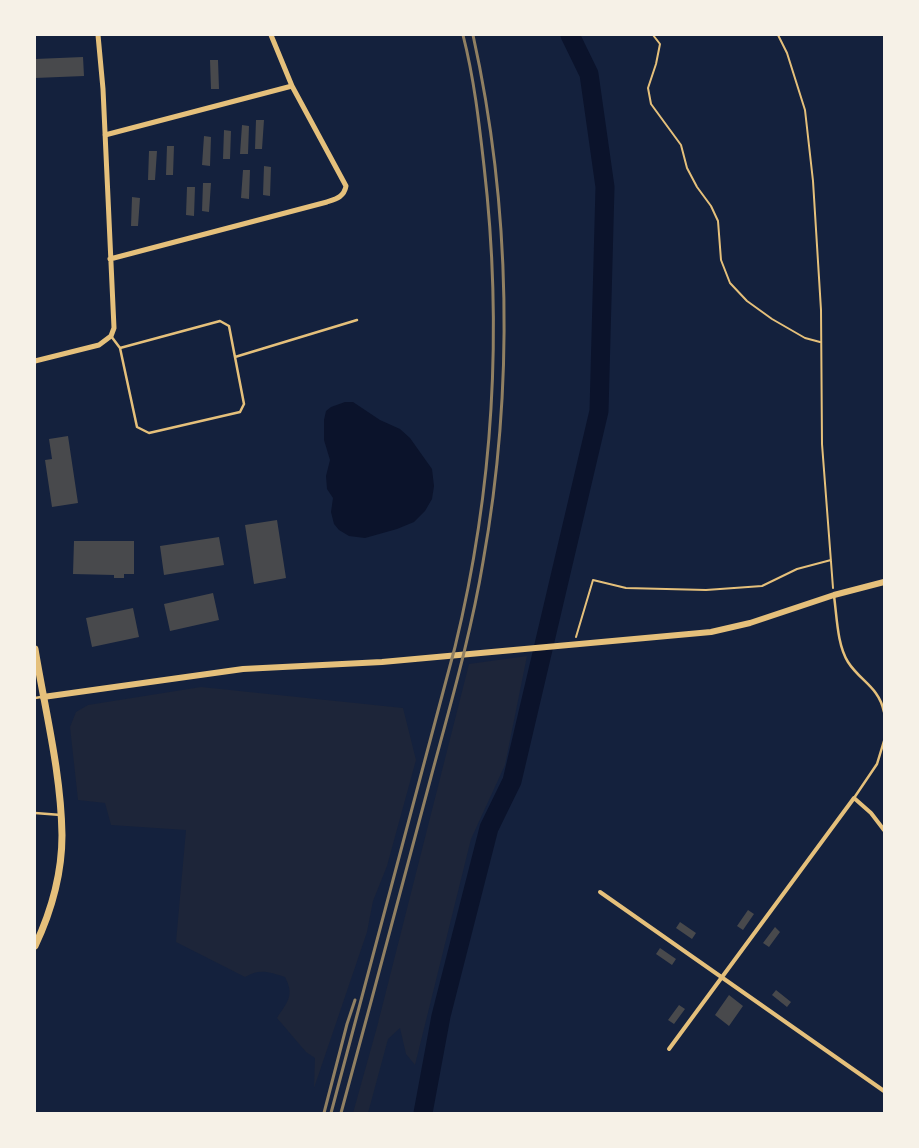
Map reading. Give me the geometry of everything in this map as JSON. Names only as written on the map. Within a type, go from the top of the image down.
[{"type":"main road","points":[[35,649],[39,698],[57,775],[62,836],[58,875],[51,907],[38,933],[35,946]]},
{"type":"street","points":[[35,362],[99,345],[111,336],[114,328],[115,316],[110,259],[104,89],[98,35]]},
{"type":"street","points":[[110,259],[327,202],[339,198],[345,192],[346,186],[292,86],[271,35]]},
{"type":"street","points":[[105,135],[292,86]]},
{"type":"street","points":[[39,698],[243,669],[382,662],[711,632],[884,582]]},
{"type":"street","points":[[669,1049],[854,798],[871,813],[884,830]]},
{"type":"street","points":[[600,892],[884,1091]]},
{"type":"lane","points":[[235,357],[357,320]]},
{"type":"lane","points":[[111,336],[120,348],[137,427],[149,433],[240,412],[244,404],[229,326],[220,321],[120,348]]},
{"type":"lane","points":[[834,595],[841,644],[845,656],[858,674],[877,693],[884,712]]},
{"type":"lane","points":[[854,798],[878,764],[884,741]]},
{"type":"lane","points":[[35,813],[61,815]]},
{"type":"path","points":[[653,35],[660,44],[648,88],[650,104],[681,145],[687,168],[697,187],[711,206],[718,221],[721,260],[730,283],[747,301],[772,319],[806,338],[821,343]]},
{"type":"path","points":[[778,35],[787,53],[805,110],[813,181],[821,310],[822,444],[834,595]]},
{"type":"path","points":[[574,645],[593,580],[626,588],[706,590],[762,586],[796,569],[831,560]]},
{"type":"shaded area","points":[[345,402],[353,402],[380,420],[400,429],[410,438],[432,469],[434,486],[432,499],[425,511],[414,522],[365,538],[349,536],[339,530],[334,524],[331,512],[333,498],[327,489],[326,476],[330,460],[324,440],[324,420],[326,411]]},
{"type":"shaded area","points":[[527,656],[505,765],[471,839],[415,1065],[406,1054],[400,1028],[388,1039],[368,1113],[353,1113],[377,1027],[469,664]]},
{"type":"shaded area","points":[[201,687],[403,708],[416,760],[387,866],[373,901],[367,932],[314,1088],[315,1058],[306,1052],[277,1018],[287,1003],[290,994],[285,977],[269,972],[255,972],[245,977],[176,942],[186,830],[111,825],[105,803],[78,800],[70,727],[76,712],[88,705]]},
{"type":"building","points":[[83,57],[84,76],[35,78],[35,59]]},
{"type":"building","points":[[210,60],[218,60],[219,89],[211,89]]},
{"type":"building","points":[[256,120],[264,120],[262,149],[255,149]]},
{"type":"building","points":[[242,125],[249,126],[248,154],[240,154]]},
{"type":"building","points":[[224,130],[231,131],[230,159],[223,159]]},
{"type":"building","points":[[204,136],[211,137],[210,166],[202,165]]},
{"type":"building","points":[[167,146],[174,146],[173,175],[166,175]]},
{"type":"building","points":[[149,151],[157,151],[155,180],[148,180]]},
{"type":"building","points":[[264,166],[271,167],[270,196],[263,195]]},
{"type":"building","points":[[243,170],[250,170],[249,199],[241,198]]},
{"type":"building","points":[[203,183],[211,183],[209,212],[202,211]]},
{"type":"building","points":[[187,187],[195,187],[194,216],[186,215]]},
{"type":"building","points":[[132,197],[140,198],[138,226],[131,226]]},
{"type":"building","points":[[68,436],[78,503],[52,507],[45,460],[52,459],[49,439]]},
{"type":"building","points":[[277,520],[286,578],[254,584],[245,525]]},
{"type":"building","points":[[219,537],[224,565],[164,575],[160,546]]},
{"type":"building","points":[[74,541],[134,541],[134,574],[124,574],[124,578],[114,578],[114,575],[73,574]]},
{"type":"building","points":[[213,593],[219,620],[170,631],[164,604]]},
{"type":"building","points":[[133,608],[139,637],[92,647],[86,618]]},
{"type":"building","points":[[748,910],[754,914],[743,930],[737,926]]},
{"type":"building","points":[[680,922],[696,933],[692,939],[676,928]]},
{"type":"building","points":[[775,927],[780,932],[769,947],[763,943]]},
{"type":"building","points":[[660,948],[676,959],[672,965],[656,954]]},
{"type":"building","points":[[776,990],[791,1002],[787,1007],[772,995]]},
{"type":"building","points":[[729,995],[743,1006],[729,1026],[715,1015]]},
{"type":"building","points":[[679,1005],[685,1009],[674,1024],[668,1020]]},
{"type":"waterway","points":[[423,1113],[441,1016],[489,828],[512,781],[599,411],[605,187],[589,74],[570,35]]},
{"type":"railway","points":[[331,1113],[455,647],[479,527],[491,408],[493,288],[484,166],[470,67],[463,35]]},
{"type":"railway","points":[[341,1113],[453,697],[478,589],[493,497],[500,431],[504,298],[495,166],[486,100],[473,35]]},
{"type":"railway","points":[[324,1113],[355,1000]]}]
